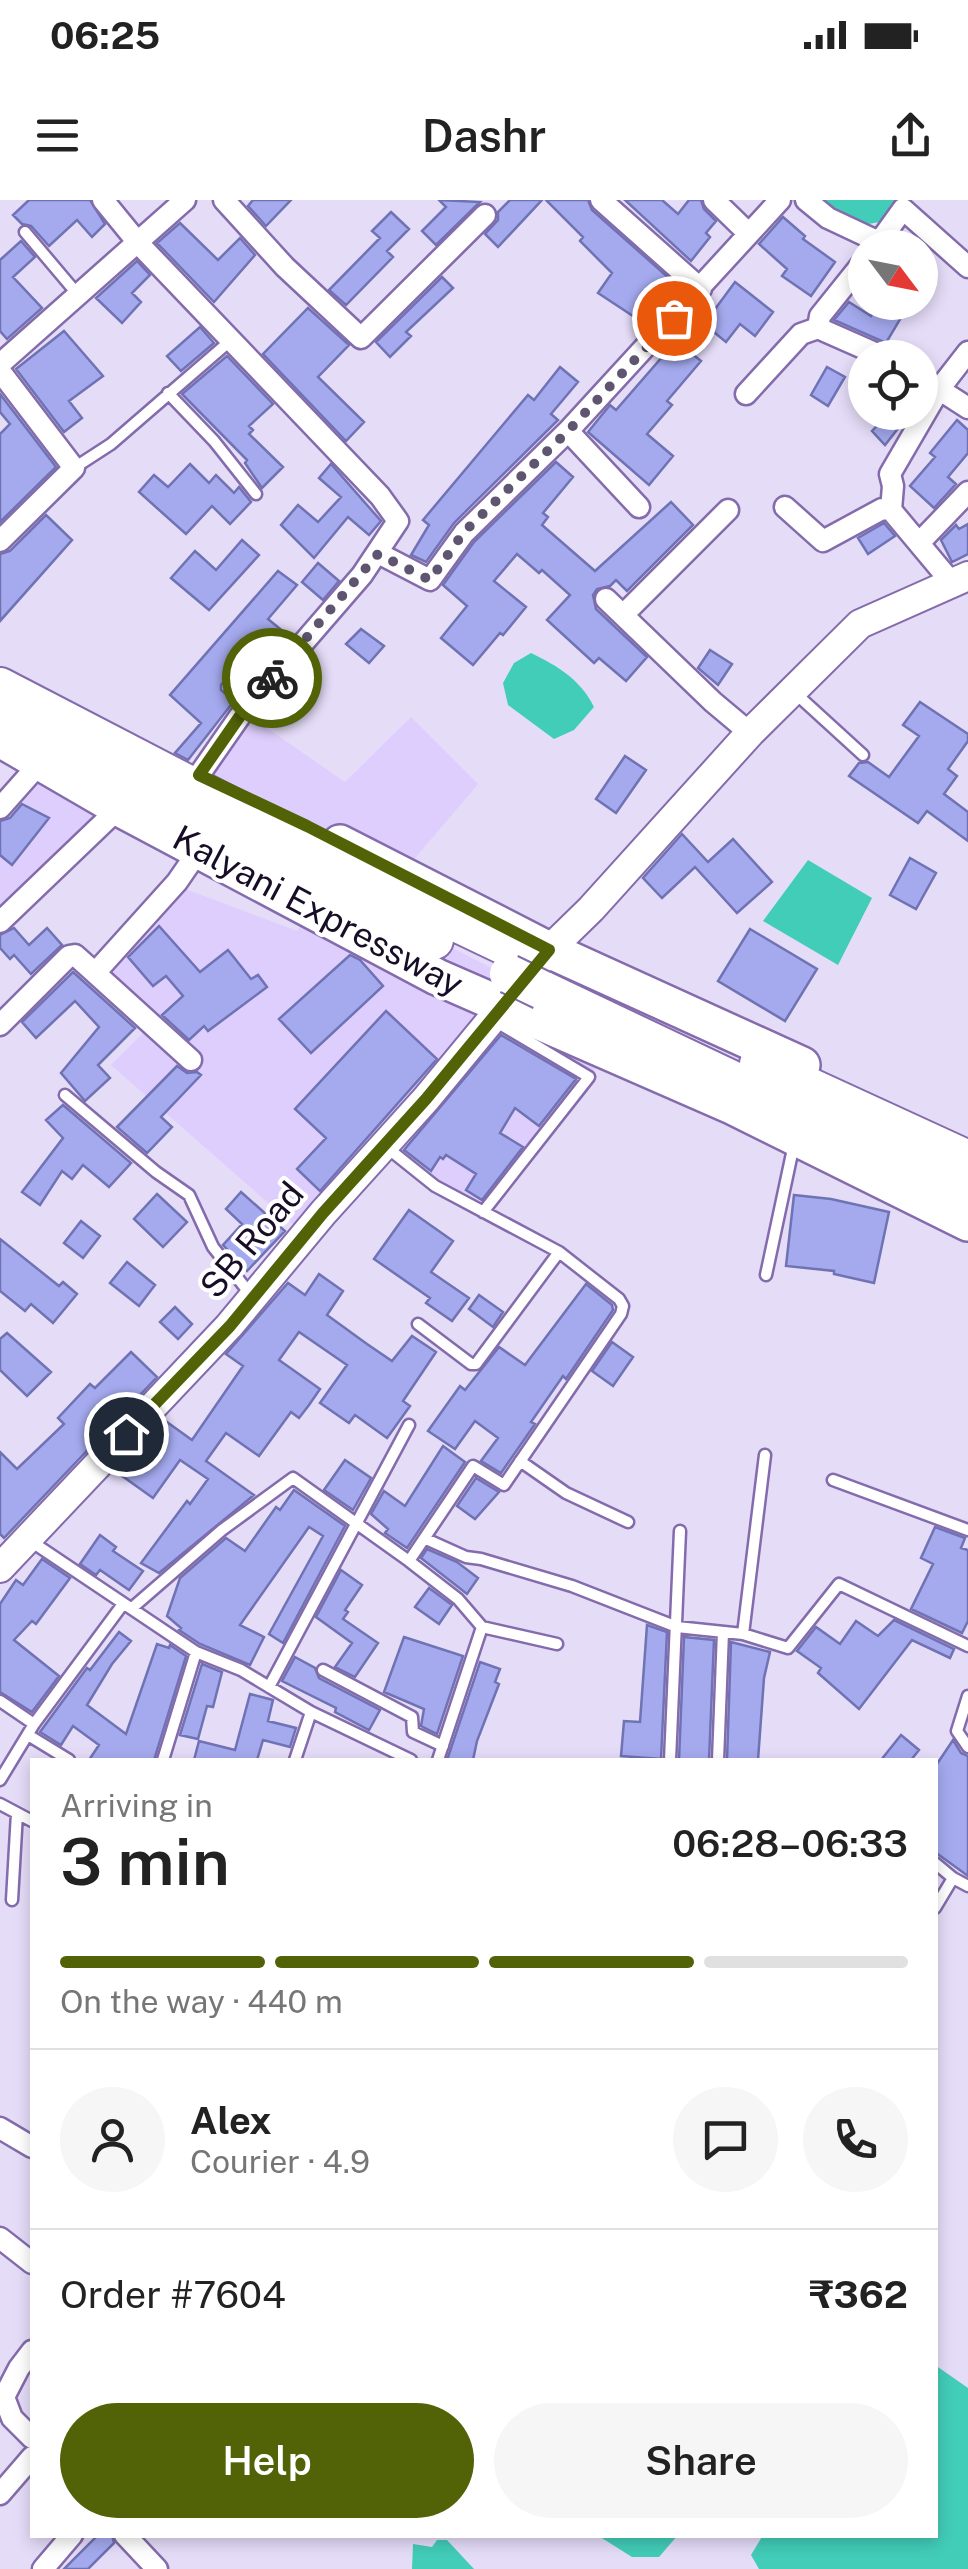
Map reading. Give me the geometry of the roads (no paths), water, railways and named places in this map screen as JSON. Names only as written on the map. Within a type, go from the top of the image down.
[{"type":"highway","name":"Kalyani Expressway","points":[[0,670],[199,775],[307,826],[525,980],[734,1107],[968,1222]]},
{"type":"highway","points":[[0,687],[414,902],[525,980],[968,1160]]},
{"type":"highway","points":[[0,718],[250,855],[525,980],[968,1192]]},
{"type":"highway","name":"Kalyani Expressway","points":[[0,740],[437,977],[525,980],[968,1140]]},
{"type":"street","points":[[102,200],[138,244],[397,516],[396,526],[378,554],[240,716],[199,775]]},
{"type":"street","points":[[0,541],[74,468],[0,368],[185,200]]},
{"type":"street","points":[[224,200],[285,267],[361,338],[484,215]]},
{"type":"street","points":[[600,200],[701,289]]},
{"type":"street","points":[[714,200],[749,234]]},
{"type":"street","points":[[378,554],[430,580],[464,532],[568,431],[780,200]]},
{"type":"street","points":[[806,200],[850,230]]},
{"type":"street","points":[[887,230],[902,209],[926,230]]},
{"type":"street","points":[[938,241],[968,267]]},
{"type":"street","points":[[818,328],[820,316],[848,281]]},
{"type":"street","points":[[746,394],[800,334],[818,328],[848,341]]},
{"type":"street","points":[[891,510],[890,474],[940,388],[968,352]]},
{"type":"street","points":[[940,388],[968,408]]},
{"type":"street","points":[[568,431],[639,507]]},
{"type":"street","points":[[920,542],[968,492]]},
{"type":"street","points":[[785,507],[823,542],[882,509],[891,510],[960,580]]},
{"type":"street","points":[[624,614],[728,510]]},
{"type":"street","name":"SB Road","points":[[9,1553],[253,1298],[525,980],[750,734],[860,624],[960,580]]},
{"type":"street","points":[[606,599],[750,734]]},
{"type":"street","points":[[0,808],[40,762]]},
{"type":"street","points":[[0,922],[120,808]]},
{"type":"street","points":[[95,973],[177,882],[199,850]]},
{"type":"street","points":[[0,1025],[70,956],[75,956],[191,1060]]},
{"type":"street","points":[[1,2131],[30,2146]]},
{"type":"street","points":[[0,2238],[30,2261]]},
{"type":"street","points":[[30,2354],[19,2368],[3,2407],[30,2436]]},
{"type":"street","points":[[0,2494],[30,2459]]},
{"type":"street","points":[[42,2569],[69,2538]]},
{"type":"street","points":[[128,2538],[153,2568]]},
{"type":"lane","points":[[25,232],[78,296]]},
{"type":"lane","points":[[74,468],[110,444],[230,340]]},
{"type":"lane","points":[[168,393],[214,441],[256,494]]},
{"type":"lane","points":[[793,691],[863,755]]},
{"type":"lane","points":[[483,1212],[589,1077],[525,980]]},
{"type":"lane","points":[[64,1094],[189,1196],[213,1247],[253,1298]]},
{"type":"lane","points":[[766,1275],[795,1138]]},
{"type":"lane","points":[[384,1145],[435,1186],[559,1252],[619,1298],[623,1306],[502,1486],[473,1466],[409,1562]]},
{"type":"lane","points":[[418,1324],[470,1364],[476,1364],[559,1252]]},
{"type":"lane","points":[[269,1687],[409,1425]]},
{"type":"lane","points":[[743,1634],[765,1455]]},
{"type":"lane","points":[[520,1460],[566,1493],[628,1522]]},
{"type":"lane","points":[[0,1780],[31,1729],[128,1606],[288,1479],[298,1480],[458,1599],[482,1626],[557,1644]]},
{"type":"lane","points":[[833,1480],[968,1530]]},
{"type":"lane","points":[[670,1758],[680,1531]]},
{"type":"lane","points":[[426,1539],[466,1557],[572,1586],[677,1627],[743,1634],[792,1647],[840,1584],[968,1646]]},
{"type":"lane","points":[[9,1553],[128,1606],[196,1652],[241,1670],[311,1712],[407,1758]]},
{"type":"lane","points":[[439,1758],[482,1626]]},
{"type":"lane","points":[[718,1758],[723,1632]]},
{"type":"lane","points":[[164,1758],[196,1652]]},
{"type":"lane","points":[[323,1670],[412,1717],[413,1732],[443,1746]]},
{"type":"lane","points":[[968,1696],[957,1731],[968,1747]]},
{"type":"lane","points":[[0,1701],[67,1758]]},
{"type":"lane","points":[[296,1758],[311,1712]]},
{"type":"lane","points":[[0,1804],[30,1820]]},
{"type":"lane","points":[[12,1900],[17,1813]]},
{"type":"lane","points":[[938,1866],[968,1886]]},
{"type":"lane","points":[[938,1903],[953,1878]]}]
